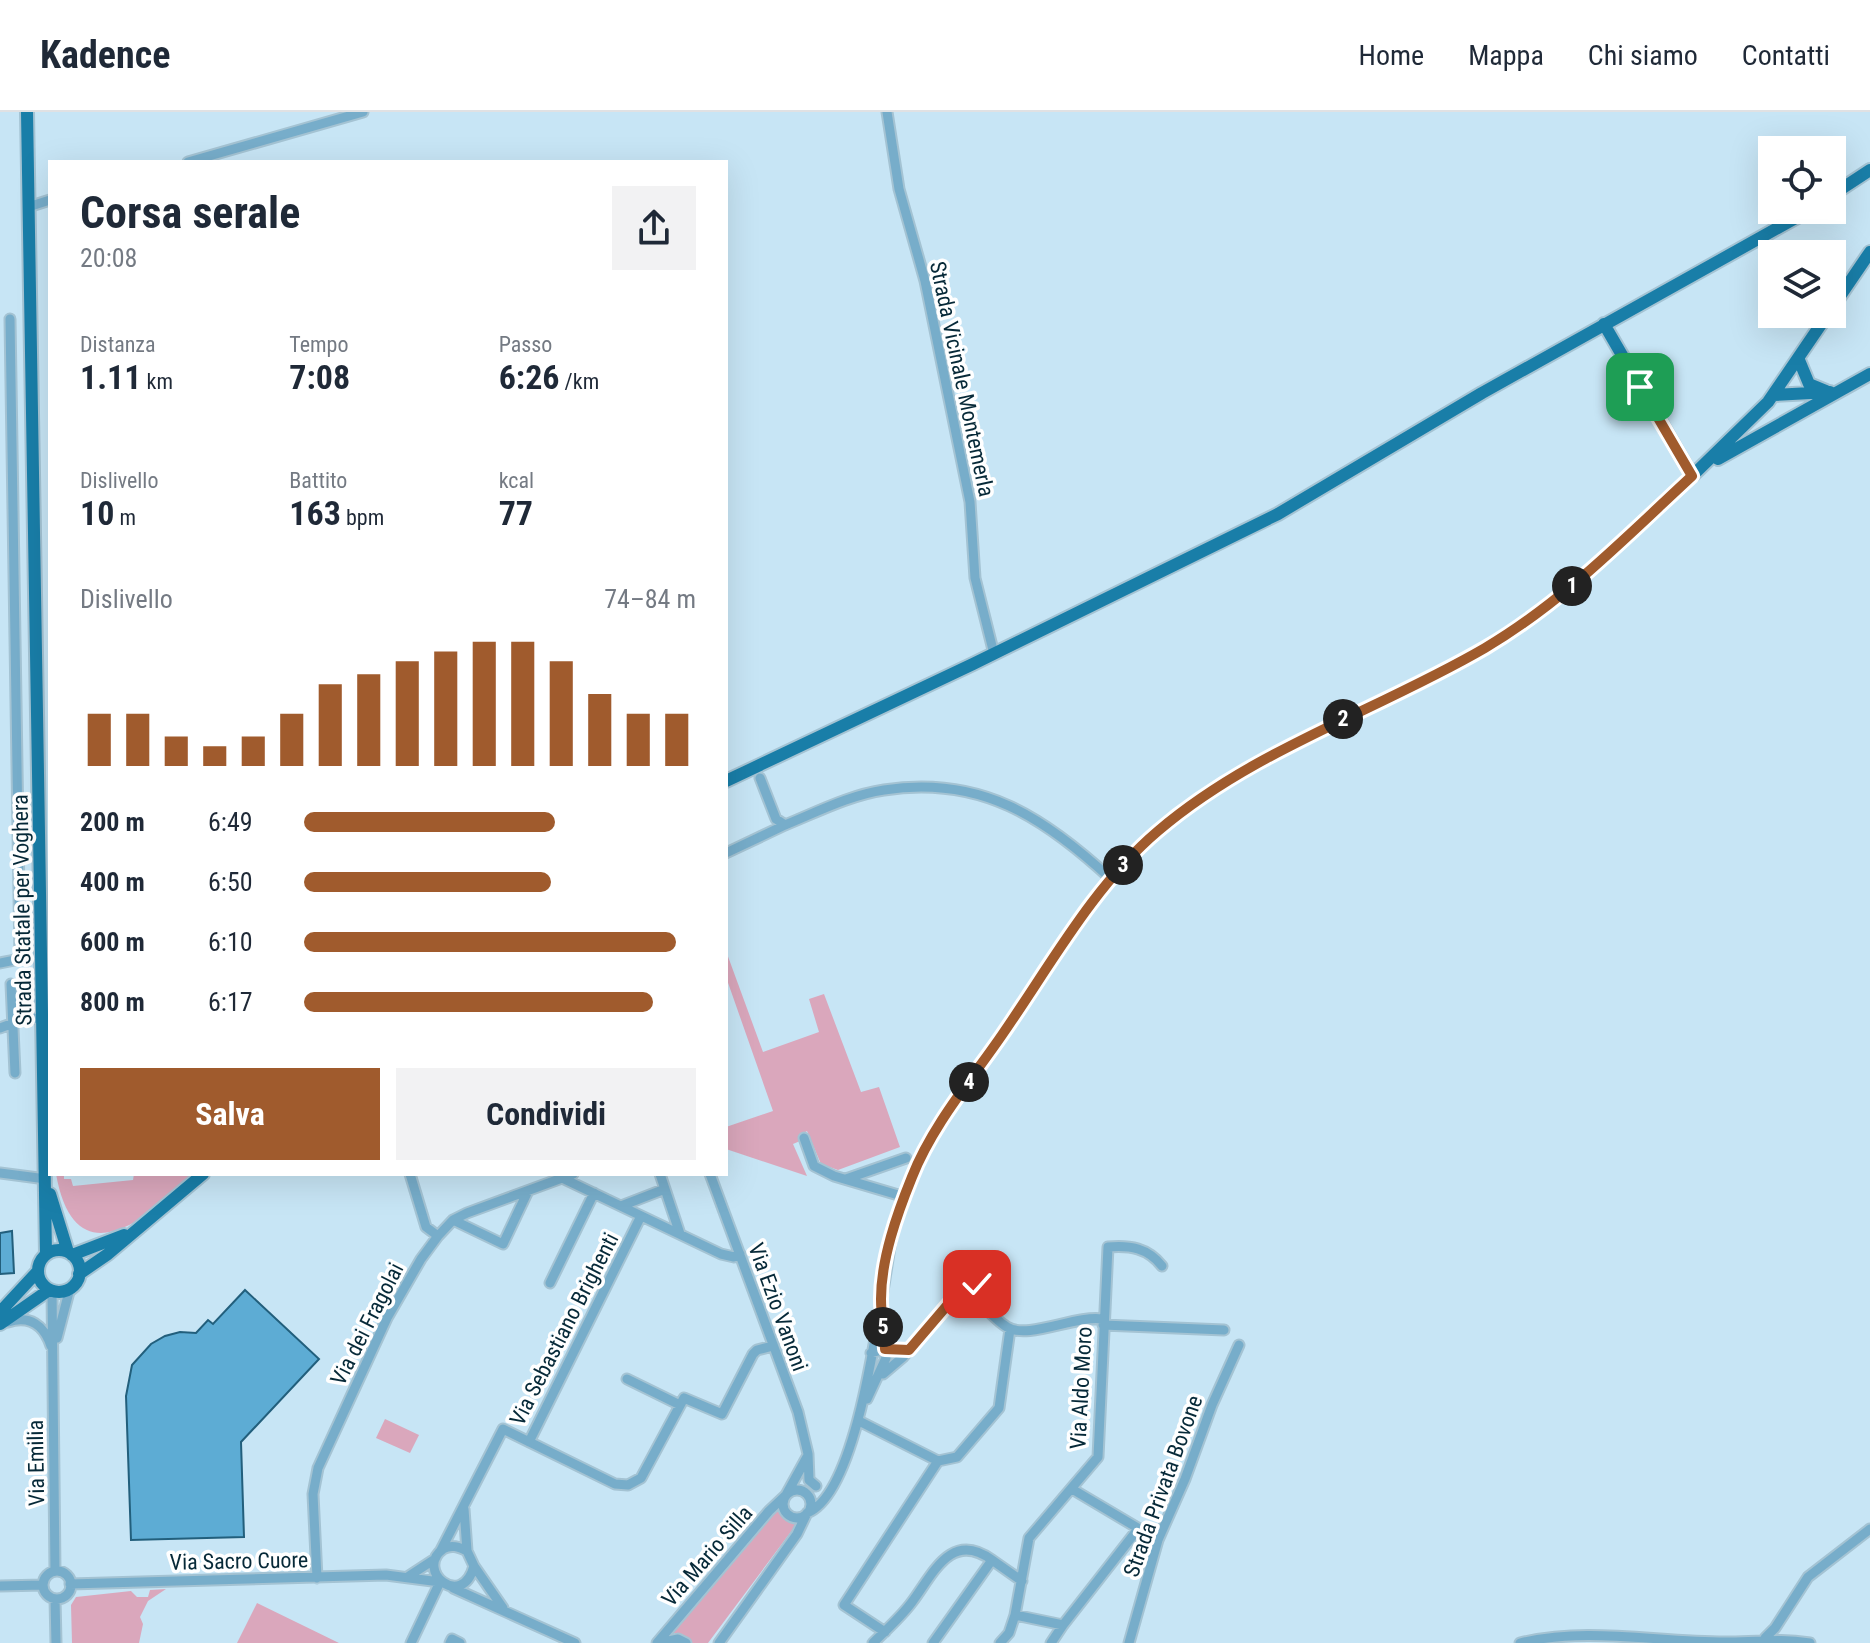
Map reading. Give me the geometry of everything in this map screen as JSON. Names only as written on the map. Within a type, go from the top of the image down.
[{"type":"main road","name":"Strada Statale per Voghera","points":[[27,112],[46,1254]]},
{"type":"main road","points":[[1846,187],[1870,170]]},
{"type":"main road","points":[[1846,190],[1870,179]]},
{"type":"main road","points":[[728,780],[1278,514],[1604,324],[1785,224]]},
{"type":"main road","points":[[1846,287],[1870,252]]},
{"type":"main road","points":[[1604,324],[1692,476]]},
{"type":"main road","points":[[1692,476],[1770,398],[1819,328]]},
{"type":"main road","points":[[1799,360],[1809,384],[1819,390],[1834,392]]},
{"type":"main road","points":[[1692,476],[1870,374]]},
{"type":"main road","points":[[1770,398],[1834,392]]},
{"type":"main road","points":[[1770,398],[1778,416],[1794,417]]},
{"type":"main road","points":[[0,1324],[51,1290],[70,1288],[79,1274],[108,1254],[201,1176]]},
{"type":"main road","name":"Strada Statale per Voghera","points":[[46,1179],[70,1253]]},
{"type":"main road","points":[[0,1312],[38,1271],[46,1254],[57,1250],[70,1253],[134,1230]]},
{"type":"main road","points":[[70,1253],[79,1274]]},
{"type":"main road","points":[[38,1271],[41,1282],[51,1290]]},
{"type":"street","points":[[195,160],[363,112]]},
{"type":"street","name":"Strada Vicinale Montemerla","points":[[887,112],[899,189],[925,281],[970,502],[975,578],[994,654]]},
{"type":"street","points":[[28,207],[48,201]]},
{"type":"street","points":[[0,963],[20,959],[10,319]]},
{"type":"street","points":[[12,394],[30,394]]},
{"type":"street","points":[[808,1454],[783,1504],[788,1515],[800,1517],[815,1510],[826,1497],[841,1469],[859,1421],[894,1226],[913,1174],[947,1114],[1111,879],[1159,830],[1243,772],[1482,650],[1524,623],[1570,588],[1692,476]]},
{"type":"street","points":[[760,778],[776,819],[785,825]]},
{"type":"street","points":[[728,852],[845,801],[882,790],[918,786],[984,794],[1042,821],[1111,879]]},
{"type":"street","points":[[18,813],[41,813]]},
{"type":"street","points":[[11,984],[15,1073]]},
{"type":"street","points":[[0,1028],[24,1019],[43,1018]]},
{"type":"street","points":[[804,1138],[814,1166],[905,1197]]},
{"type":"street","points":[[846,1179],[906,1158]]},
{"type":"street","points":[[0,1173],[46,1179]]},
{"type":"street","points":[[411,1176],[426,1227],[438,1236]]},
{"type":"street","name":"Via dei Fragolai","points":[[317,1578],[313,1494],[318,1468],[387,1318],[421,1259],[453,1220],[568,1176]]},
{"type":"street","points":[[661,1176],[680,1234]]},
{"type":"street","name":"Via Ezio Vanoni","points":[[711,1176],[798,1412],[808,1454],[809,1480],[816,1486]]},
{"type":"street","points":[[562,1178],[721,1254],[740,1254]]},
{"type":"street","points":[[621,1206],[665,1189]]},
{"type":"street","points":[[453,1220],[503,1244],[528,1191]]},
{"type":"street","points":[[550,1283],[594,1193]]},
{"type":"street","name":"Via Sebastiano Brighenti","points":[[438,1554],[503,1429],[529,1442],[641,1216]]},
{"type":"street","name":"Via Aldo Moro","points":[[1000,1643],[1009,1633],[1015,1615],[1029,1538],[1098,1457],[1108,1247],[1125,1246],[1153,1253],[1162,1266]]},
{"type":"street","points":[[966,1274],[976,1280],[974,1296],[967,1299],[956,1295],[953,1287],[955,1280],[966,1274]]},
{"type":"street","name":"Via Emilia","points":[[53,1353],[70,1288]]},
{"type":"street","name":"Via Emilia","points":[[51,1290],[55,1571]]},
{"type":"street","points":[[863,1405],[882,1371],[885,1349],[881,1295]]},
{"type":"street","points":[[882,1371],[909,1350],[956,1295]]},
{"type":"street","points":[[974,1296],[1010,1329],[1026,1330],[1083,1318],[1224,1330]]},
{"type":"street","points":[[0,1324],[17,1319],[35,1322],[49,1339],[53,1353]]},
{"type":"street","points":[[859,1421],[938,1461],[957,1457],[999,1408],[1010,1329]]},
{"type":"street","name":"Strada Privata Bovone","points":[[1129,1643],[1158,1540],[1239,1345]]},
{"type":"street","points":[[529,1442],[615,1484],[628,1485],[641,1478],[680,1405],[687,1398],[722,1414],[753,1354],[773,1346]]},
{"type":"street","points":[[870,1356],[885,1349],[909,1350]]},
{"type":"street","points":[[870,1356],[882,1371]]},
{"type":"street","points":[[627,1379],[680,1405]]},
{"type":"street","points":[[885,1632],[844,1605],[938,1461]]},
{"type":"street","points":[[786,1495],[826,1483],[841,1469]]},
{"type":"street","points":[[1072,1489],[1158,1540]]},
{"type":"street","points":[[719,1643],[797,1534],[810,1506],[809,1498],[800,1490]]},
{"type":"street","name":"Via Mario Silla","points":[[658,1643],[786,1495]]},
{"type":"street","points":[[464,1509],[467,1551],[503,1608]]},
{"type":"street","points":[[1051,1643],[1138,1529]]},
{"type":"street","points":[[1765,1638],[1775,1628],[1808,1577],[1870,1529]]},
{"type":"street","points":[[409,1576],[438,1554],[457,1546],[467,1551]]},
{"type":"street","points":[[873,1643],[947,1556],[959,1550],[971,1550],[992,1560],[1022,1581]]},
{"type":"street","points":[[438,1554],[433,1569],[445,1584],[575,1643]]},
{"type":"street","points":[[933,1643],[992,1560]]},
{"type":"street","points":[[445,1584],[462,1585],[471,1577],[474,1566]]},
{"type":"street","points":[[55,1571],[64,1573],[70,1584],[66,1595],[55,1599],[48,1596],[43,1585],[45,1577],[55,1571]]},
{"type":"street","name":"Via Sacro Cuore","points":[[70,1584],[409,1576],[445,1584]]},
{"type":"street","points":[[411,1643],[445,1584]]},
{"type":"street","points":[[0,1586],[43,1585]]},
{"type":"street","points":[[55,1599],[56,1643]]},
{"type":"street","points":[[1015,1615],[1063,1625]]},
{"type":"street","points":[[1520,1643],[1565,1634],[1729,1642],[1765,1638],[1810,1643]]},
{"type":"street","points":[[450,1643],[452,1639],[460,1643]]},
{"type":"street","points":[[658,1643],[678,1639],[686,1643]]},
{"type":"shaded area","points":[[728,956],[763,1052],[819,1032],[809,999],[824,994],[861,1092],[879,1087],[900,1147],[838,1170],[821,1164],[807,1131],[799,1136],[800,1141],[793,1144],[807,1176],[728,1150],[728,1126],[773,1111],[728,983]]},
{"type":"shaded area","points":[[57,1176],[71,1179],[73,1186],[133,1180],[134,1176],[193,1176],[155,1209],[114,1231],[95,1233],[79,1225],[65,1206]]},
{"type":"shaded area","points":[[385,1419],[419,1435],[410,1453],[376,1438]]},
{"type":"shaded area","points":[[779,1505],[787,1518],[799,1521],[708,1643],[692,1643],[682,1634],[669,1633]]},
{"type":"shaded area","points":[[166,1589],[148,1601],[140,1617],[143,1624],[139,1643],[72,1643],[71,1605],[76,1597],[131,1591],[137,1597],[148,1597],[150,1590]]},
{"type":"shaded area","points":[[257,1603],[339,1643],[237,1643]]},
{"type":"building","points":[[12,1231],[14,1273],[0,1274],[0,1233]]},
{"type":"building","points":[[245,1290],[319,1359],[241,1442],[244,1537],[131,1540],[126,1396],[132,1365],[151,1344],[165,1336],[180,1332],[196,1333],[208,1320],[213,1324]]},
{"type":"route","points":[[977,1284],[971,1298],[963,1299],[956,1295],[909,1350],[885,1349],[881,1295],[894,1226],[913,1174],[947,1114],[1099,895],[1133,854],[1159,830],[1209,793],[1266,758],[1482,650],[1524,623],[1570,588],[1692,476],[1640,387]]}]
